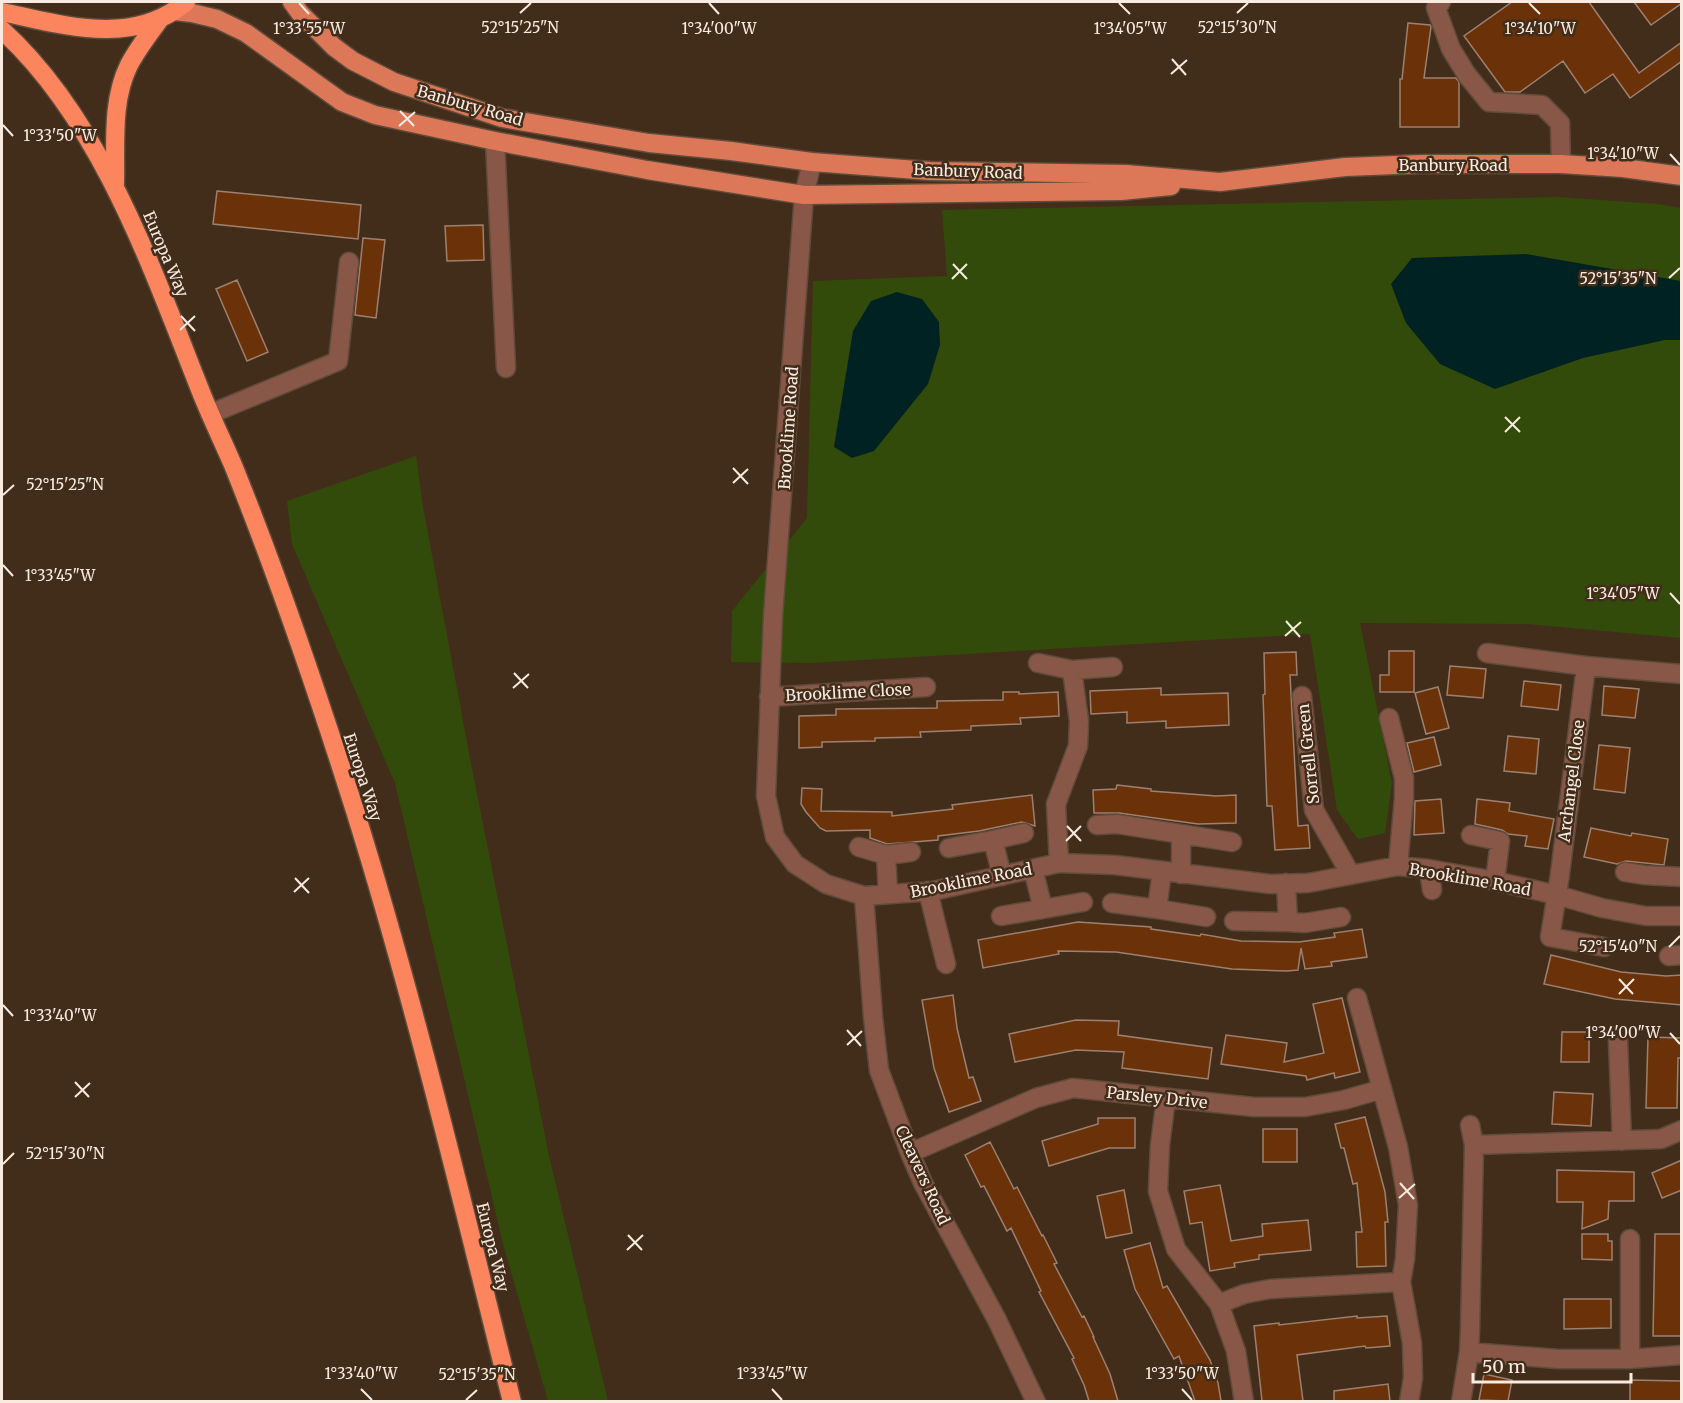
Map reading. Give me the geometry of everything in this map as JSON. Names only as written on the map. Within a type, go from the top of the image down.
[{"type":"highway","points":[[2,12],[74,28],[114,30],[140,26],[174,10]]},
{"type":"highway","name":"Europa Way","points":[[115,186],[116,120],[120,93],[128,67],[142,43],[174,10]]},
{"type":"highway","name":"Europa Way","points":[[2,30],[44,74],[78,122],[115,186],[232,463],[278,585],[355,813],[393,938],[512,1401]]},
{"type":"main road","name":"Banbury Road","points":[[292,2],[334,47],[353,61],[394,82],[502,118],[649,143],[812,162],[930,171],[1126,174],[1220,182]]},
{"type":"main road","name":"Banbury Road","points":[[174,10],[217,19],[246,33],[342,102],[375,114],[495,141],[647,170],[804,195],[1121,191],[1345,167],[1561,164],[1623,168],[1682,176]]},
{"type":"street","points":[[1441,2],[1436,8],[1451,49],[1467,75],[1490,102],[1542,105],[1560,123],[1561,164]]},
{"type":"street","points":[[495,141],[506,368]]},
{"type":"street","name":"Brooklime Road","points":[[812,162],[804,195],[773,616],[766,796],[775,837],[795,864],[826,884],[864,896],[928,891],[1059,863],[1115,865],[1270,884],[1308,883],[1398,866],[1495,881],[1613,910],[1646,915],[1682,916]]},
{"type":"street","points":[[210,414],[338,361],[349,262]]},
{"type":"street","points":[[1487,653],[1586,666],[1682,674]]},
{"type":"street","points":[[1038,663],[1072,670],[1113,667]]},
{"type":"street","name":"Archangel Close","points":[[1586,666],[1550,937],[1604,947]]},
{"type":"street","points":[[1059,863],[1056,804],[1078,746],[1079,721],[1072,670]]},
{"type":"street","name":"Brooklime Close","points":[[769,697],[926,687]]},
{"type":"street","name":"Sorrell Green","points":[[1302,696],[1314,810],[1351,875]]},
{"type":"street","points":[[1389,718],[1404,778],[1398,866]]},
{"type":"street","points":[[1097,825],[1117,824],[1232,842]]},
{"type":"street","points":[[950,848],[1024,833]]},
{"type":"street","points":[[1181,834],[1181,874]]},
{"type":"street","points":[[1471,835],[1508,842],[1495,881]]},
{"type":"street","points":[[993,840],[1002,876]]},
{"type":"street","points":[[860,847],[886,855],[911,852]]},
{"type":"street","points":[[886,855],[888,894]]},
{"type":"street","points":[[1033,869],[1043,909]]},
{"type":"street","points":[[1429,869],[1432,890]]},
{"type":"street","points":[[1157,909],[1162,871]]},
{"type":"street","points":[[1625,872],[1682,877]]},
{"type":"street","points":[[1286,883],[1288,922]]},
{"type":"street","points":[[928,891],[946,964]]},
{"type":"street","name":"Cleavers Road","points":[[864,896],[879,1070],[923,1183],[997,1320],[1036,1401]]},
{"type":"street","points":[[1001,916],[1083,902]]},
{"type":"street","points":[[1112,903],[1206,917]]},
{"type":"street","points":[[1234,921],[1305,923],[1341,917]]},
{"type":"street","points":[[1358,999],[1398,1147],[1408,1205],[1405,1259],[1401,1282],[1412,1343],[1413,1378],[1409,1401]]},
{"type":"street","points":[[1618,1041],[1622,1140]]},
{"type":"street","name":"Parsley Drive","points":[[910,1153],[1036,1098],[1073,1088],[1254,1107],[1305,1107],[1344,1100],[1382,1089]]},
{"type":"street","points":[[1166,1098],[1160,1145],[1158,1191],[1176,1249],[1219,1304],[1236,1351],[1244,1401]]},
{"type":"street","points":[[1462,1393],[1470,1330],[1474,1145],[1470,1125]]},
{"type":"street","points":[[1474,1145],[1660,1139],[1682,1130]]},
{"type":"street","points":[[1630,1239],[1630,1359]]},
{"type":"street","points":[[1219,1304],[1244,1294],[1270,1289],[1401,1282]]},
{"type":"street","points":[[1469,1352],[1558,1359],[1630,1359],[1682,1355]]},
{"type":"green space","points":[[1557,197],[1658,204],[1681,208],[1681,638],[1528,624],[1360,623],[1392,783],[1385,833],[1358,839],[1337,810],[1310,634],[811,663],[731,662],[732,611],[807,518],[813,281],[947,276],[942,210]]},
{"type":"green space","points":[[416,456],[423,507],[472,769],[549,1156],[608,1401],[548,1401],[503,1244],[395,783],[292,544],[287,501]]},
{"type":"water","points":[[1526,254],[1681,281],[1681,340],[1665,340],[1583,358],[1495,389],[1440,364],[1406,323],[1391,284],[1412,258]]},
{"type":"water","points":[[897,292],[922,299],[939,322],[940,345],[928,384],[874,451],[852,458],[834,447],[853,331],[871,301]]},
{"type":"building","points":[[1512,2],[1589,2],[1639,73],[1682,42],[1682,61],[1630,98],[1613,74],[1585,93],[1563,61],[1520,92],[1505,92],[1464,36]]},
{"type":"building","points":[[1634,2],[1682,2],[1682,3],[1651,25]]},
{"type":"building","points":[[1408,23],[1431,27],[1424,78],[1456,78],[1459,82],[1459,127],[1400,127],[1400,79],[1402,79]]},
{"type":"building","points":[[217,191],[361,205],[358,239],[213,224]]},
{"type":"building","points":[[483,225],[484,260],[447,261],[445,226]]},
{"type":"building","points":[[363,238],[385,240],[376,318],[355,315]]},
{"type":"building","points":[[237,280],[268,352],[247,361],[216,289]]},
{"type":"building","points":[[1389,651],[1414,651],[1414,692],[1380,692],[1380,675],[1389,675]]},
{"type":"building","points":[[1296,652],[1297,675],[1290,675],[1298,826],[1308,825],[1310,848],[1275,850],[1272,806],[1267,806],[1263,695],[1265,694],[1264,653]]},
{"type":"building","points":[[1450,666],[1486,669],[1483,698],[1447,695]]},
{"type":"building","points":[[1524,681],[1561,685],[1558,710],[1521,706]]},
{"type":"building","points":[[1604,686],[1639,689],[1635,718],[1602,715]]},
{"type":"building","points":[[1438,687],[1449,728],[1426,734],[1415,693]]},
{"type":"building","points":[[1161,688],[1161,695],[1228,693],[1229,725],[1166,728],[1166,721],[1127,723],[1127,712],[1091,714],[1090,691]]},
{"type":"building","points":[[1003,692],[1019,692],[1019,694],[1058,692],[1059,716],[1020,718],[1021,724],[971,726],[971,730],[920,732],[921,737],[822,742],[822,747],[799,748],[799,716],[836,715],[836,709],[937,708],[937,701],[1003,700]]},
{"type":"building","points":[[1508,736],[1539,739],[1536,774],[1504,771]]},
{"type":"building","points":[[1434,737],[1441,765],[1414,772],[1407,743]]},
{"type":"building","points":[[1599,745],[1630,748],[1625,793],[1594,789]]},
{"type":"building","points":[[1117,785],[1151,789],[1151,791],[1216,796],[1236,795],[1236,823],[1198,824],[1119,813],[1094,813],[1093,790],[1116,789]]},
{"type":"building","points":[[802,788],[822,789],[821,811],[892,812],[892,816],[953,809],[952,805],[1032,795],[1035,826],[1022,822],[979,831],[938,836],[938,840],[887,844],[870,838],[870,830],[826,831],[820,828],[801,804]]},
{"type":"building","points":[[1441,799],[1444,833],[1414,835],[1415,801]]},
{"type":"building","points":[[1477,799],[1510,803],[1509,811],[1554,819],[1548,849],[1525,846],[1527,836],[1508,834],[1502,830],[1475,824]]},
{"type":"building","points":[[1591,828],[1631,836],[1632,833],[1668,839],[1664,865],[1626,861],[1617,864],[1584,857]]},
{"type":"building","points":[[1078,922],[1151,927],[1151,929],[1241,941],[1299,942],[1335,937],[1334,933],[1362,929],[1367,957],[1331,962],[1332,966],[1305,969],[1301,948],[1298,970],[1287,971],[1232,969],[1116,952],[1058,951],[1059,954],[983,968],[978,940]]},
{"type":"building","points":[[1551,955],[1621,972],[1682,975],[1682,1005],[1615,999],[1544,984]]},
{"type":"building","points":[[953,995],[957,1028],[969,1078],[973,1077],[981,1101],[949,1112],[934,1068],[922,1000]]},
{"type":"building","points":[[1342,998],[1360,1072],[1335,1078],[1334,1073],[1307,1080],[1306,1076],[1221,1064],[1226,1035],[1287,1043],[1284,1062],[1324,1053],[1313,1004]]},
{"type":"building","points":[[1076,1020],[1119,1021],[1118,1035],[1212,1048],[1208,1079],[1122,1068],[1124,1052],[1076,1050],[1015,1062],[1009,1034]]},
{"type":"building","points":[[1562,1032],[1589,1032],[1589,1062],[1561,1062]]},
{"type":"building","points":[[1648,1037],[1682,1038],[1682,1058],[1678,1058],[1677,1108],[1646,1108]]},
{"type":"building","points":[[1554,1092],[1593,1094],[1591,1126],[1552,1124]]},
{"type":"building","points":[[1365,1117],[1385,1192],[1388,1222],[1385,1222],[1386,1266],[1357,1267],[1356,1232],[1362,1232],[1357,1183],[1353,1184],[1335,1124]]},
{"type":"building","points":[[1098,1118],[1135,1118],[1135,1148],[1109,1148],[1049,1166],[1042,1141],[1098,1124]]},
{"type":"building","points":[[1263,1129],[1297,1129],[1297,1162],[1263,1162]]},
{"type":"building","points":[[990,1142],[1014,1189],[1017,1187],[1043,1235],[1057,1263],[1054,1264],[1082,1317],[1084,1316],[1110,1374],[1118,1401],[1089,1401],[1072,1359],[1074,1358],[1039,1292],[1041,1291],[1011,1228],[1007,1231],[965,1155]]},
{"type":"building","points":[[1682,1160],[1682,1190],[1662,1198],[1652,1173]]},
{"type":"building","points":[[1557,1170],[1634,1172],[1634,1201],[1609,1201],[1608,1219],[1582,1229],[1583,1202],[1557,1202]]},
{"type":"building","points":[[1220,1185],[1231,1241],[1263,1236],[1262,1224],[1308,1220],[1311,1250],[1259,1255],[1259,1259],[1234,1263],[1235,1267],[1210,1271],[1202,1222],[1190,1224],[1184,1191]]},
{"type":"building","points":[[1124,1190],[1132,1233],[1106,1238],[1097,1196]]},
{"type":"building","points":[[1582,1234],[1608,1234],[1608,1241],[1612,1241],[1612,1260],[1582,1259]]},
{"type":"building","points":[[1655,1234],[1682,1234],[1682,1336],[1653,1336]]},
{"type":"building","points":[[1150,1243],[1163,1288],[1167,1286],[1210,1360],[1221,1401],[1195,1401],[1179,1356],[1174,1359],[1135,1289],[1124,1250]]},
{"type":"building","points":[[1564,1299],[1611,1299],[1611,1328],[1564,1329]]},
{"type":"building","points":[[1357,1316],[1357,1318],[1387,1316],[1390,1346],[1366,1348],[1365,1346],[1297,1355],[1303,1401],[1262,1401],[1254,1326]]},
{"type":"building","points":[[1484,1374],[1512,1380],[1508,1401],[1479,1400]]},
{"type":"building","points":[[1630,1380],[1682,1381],[1682,1401],[1630,1401]]},
{"type":"building","points":[[1388,1384],[1390,1401],[1334,1401],[1334,1391]]}]
